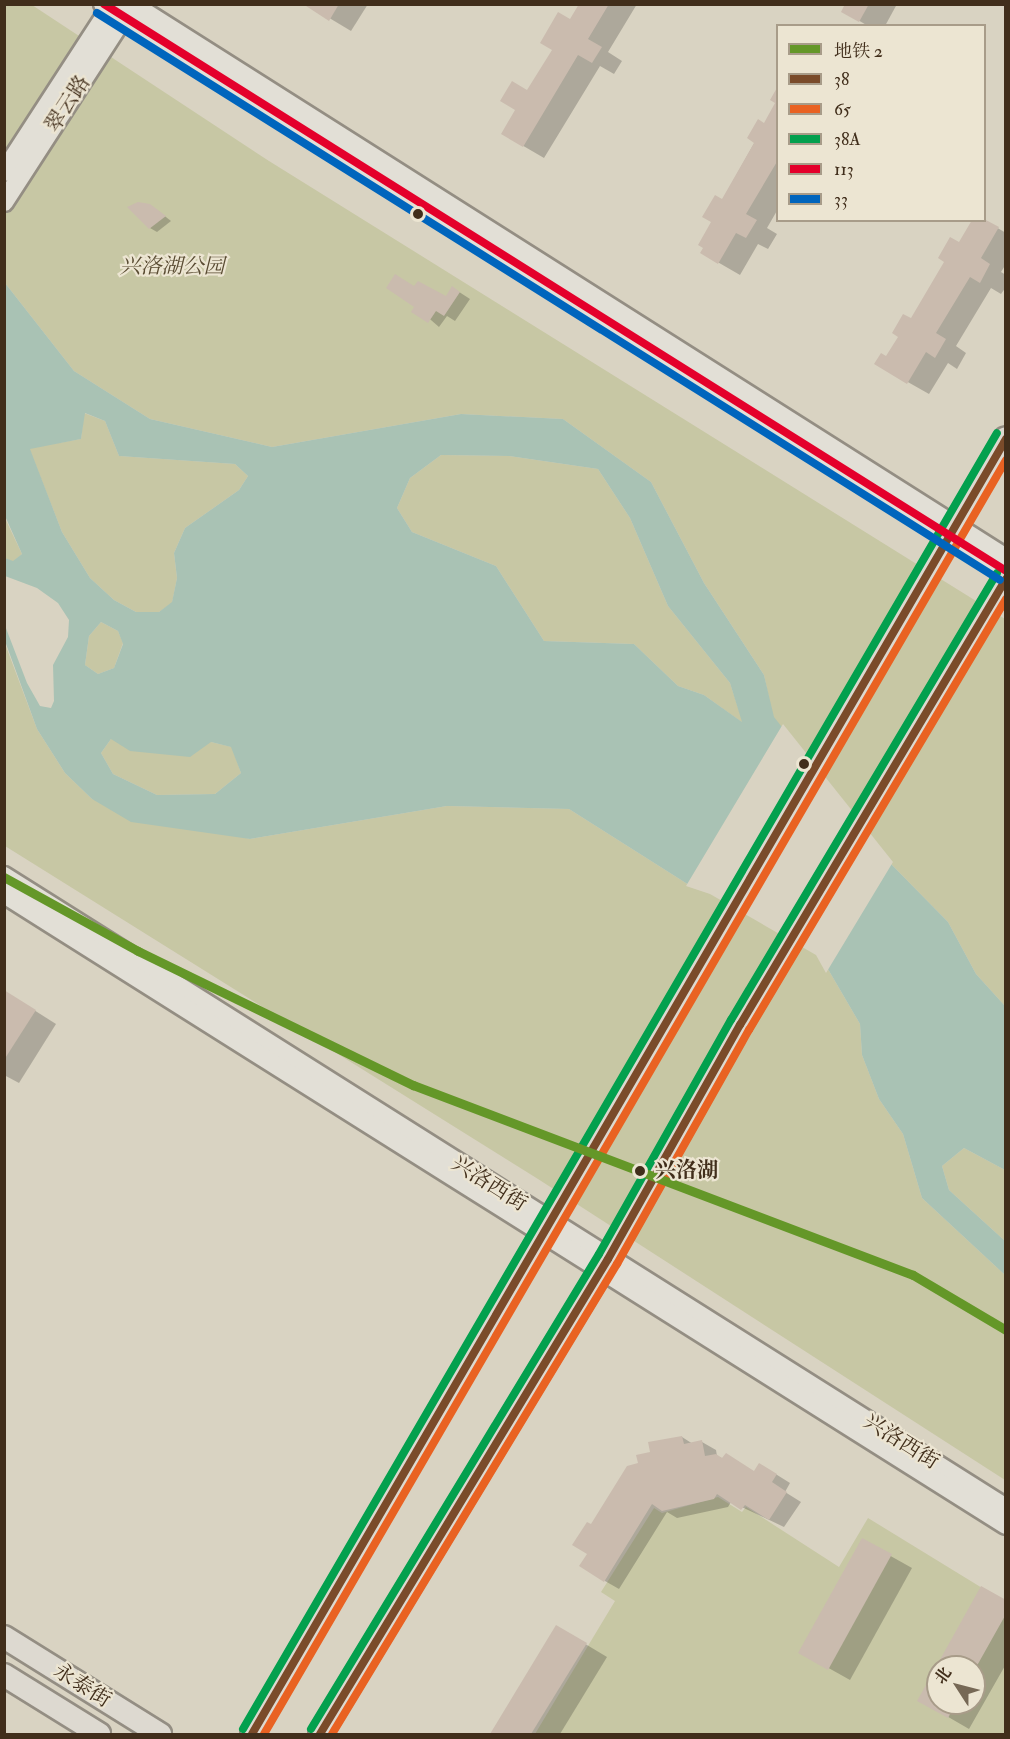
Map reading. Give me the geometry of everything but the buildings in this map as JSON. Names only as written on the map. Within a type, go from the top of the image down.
[{"type":"main road","points":[[252,1734],[544,1227],[1005,438]]},
{"type":"main road","points":[[320,1734],[604,1265],[740,1025],[1005,578]]},
{"type":"main road","name":"永泰街","points":[[4,1637],[160,1734]]},
{"type":"main road","name":"永泰街","points":[[4,1675],[99,1734]]},
{"type":"street","name":"翠云路","points":[[4,172],[119,7]]},
{"type":"street","name":"翠云路","points":[[4,202],[119,7]]},
{"type":"street","points":[[119,7],[952,529],[1005,558]]},
{"type":"street","points":[[952,529],[1005,571]]},
{"type":"street","name":"兴洛西街","points":[[4,876],[1005,1526]]},
{"type":"street","name":"兴洛西街","points":[[4,894],[544,1227]]},
{"type":"street","name":"兴洛西街","points":[[604,1265],[1005,1508]]},
{"type":"green space","name":"兴洛湖公园","points":[[4,5],[32,5],[269,161],[1005,619],[1005,1006],[976,974],[948,922],[892,865],[773,717],[764,675],[704,583],[651,482],[563,419],[461,414],[272,447],[150,419],[74,371],[5,283]]},
{"type":"green space","points":[[84,413],[105,421],[119,456],[235,464],[248,476],[239,490],[185,528],[174,553],[177,578],[172,603],[159,612],[136,612],[114,600],[90,578],[62,532],[29,448],[81,439]]},
{"type":"green space","points":[[441,455],[509,456],[598,469],[630,518],[668,606],[730,683],[743,723],[704,695],[678,686],[634,644],[544,641],[496,566],[412,532],[397,508],[410,478]]},
{"type":"green space","points":[[4,516],[22,554],[13,562],[5,558]]},
{"type":"green space","points":[[101,622],[118,631],[123,643],[114,668],[98,674],[85,665],[89,636]]},
{"type":"green space","points":[[4,641],[37,729],[65,773],[92,799],[250,839],[447,806],[569,809],[689,885],[712,891],[818,952],[860,1024],[862,1055],[879,1099],[903,1134],[922,1198],[1005,1275],[1005,1480],[538,1179],[5,846]]},
{"type":"green space","points":[[111,739],[211,742],[232,747],[241,773],[215,794],[157,795],[113,774],[101,753]]},
{"type":"green space","points":[[964,1148],[1005,1170],[1005,1241],[949,1190],[942,1166]]},
{"type":"green space","points":[[718,1497],[742,1512],[746,1507],[839,1567],[868,1518],[1005,1602],[1005,1734],[535,1734],[615,1601],[601,1592],[654,1508],[662,1513]]},
{"type":"shaded area","points":[[5,283],[74,371],[150,419],[272,447],[461,414],[563,419],[651,482],[704,583],[764,675],[774,717],[892,865],[948,922],[976,974],[1005,1006],[1005,1170],[964,1148],[942,1166],[949,1190],[1005,1241],[1005,1275],[922,1198],[903,1134],[879,1099],[862,1055],[860,1024],[818,952],[729,900],[689,885],[569,809],[447,806],[250,839],[131,822],[92,799],[65,773],[37,729],[5,641],[4,623],[27,683],[40,706],[51,708],[54,701],[53,665],[68,637],[69,620],[58,603],[37,588],[5,576],[5,558],[13,561],[22,554],[5,516]],"holes":[[[85,413],[105,421],[119,456],[235,464],[248,476],[239,490],[185,528],[174,553],[177,578],[172,602],[159,612],[136,612],[114,600],[90,578],[62,532],[30,449],[81,439]],[[441,455],[509,456],[598,469],[630,518],[668,606],[730,683],[742,722],[704,695],[678,686],[634,644],[544,641],[496,566],[412,532],[397,508],[410,478]],[[101,622],[118,631],[123,644],[114,668],[98,674],[85,665],[89,636]],[[111,739],[130,751],[190,757],[211,742],[231,747],[241,773],[215,794],[157,795],[113,774],[101,753]]]},
{"type":"pier","points":[[783,724],[893,862],[826,973],[816,955],[710,894],[686,886]]},
{"type":"metro line","name":"2","points":[[4,877],[138,951],[413,1085],[913,1275],[1006,1330]]},
{"type":"transit line","name":"113","points":[[104,4],[1006,571]]},
{"type":"transit line","name":"33","points":[[97,13],[1000,580]]},
{"type":"transit line","name":"38A","points":[[243,1729],[997,433]]},
{"type":"transit line","name":"38","points":[[252,1734],[1006,439]]},
{"type":"transit line","name":"65","points":[[264,1734],[1006,460]]},
{"type":"transit line","name":"38A","points":[[311,1729],[599,1254],[731,1020],[997,573]]},
{"type":"transit line","name":"38","points":[[320,1734],[608,1259],[740,1025],[1006,579]]},
{"type":"transit line","name":"65","points":[[332,1734],[617,1264],[749,1030],[1006,599]]},
{"type":"place","name":"兴洛湖","points":[[640,1171]]}]
